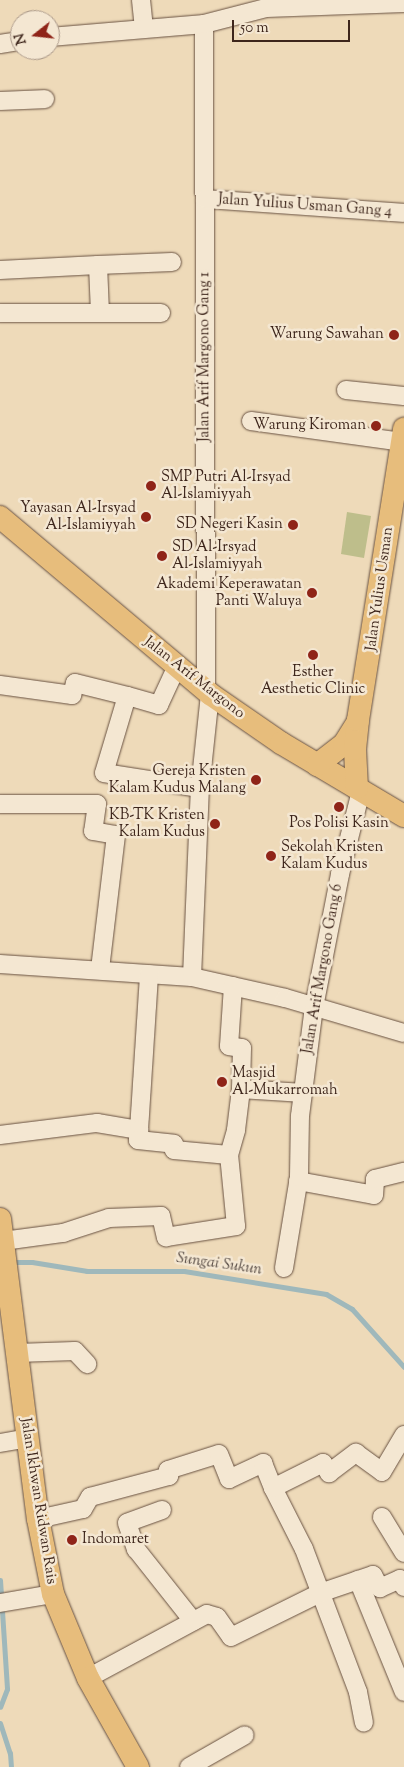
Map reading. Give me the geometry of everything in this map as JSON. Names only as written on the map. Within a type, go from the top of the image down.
[{"type":"main road","name":"Jalan Yulius Usman","points":[[359,790],[355,749],[358,720],[400,484],[403,436]]},
{"type":"main road","name":"Jalan Arif Margono","points":[[0,517],[208,692],[317,765],[404,816]]},
{"type":"main road","name":"Jalan Yulius Usman","points":[[317,765],[344,744],[358,720]]},
{"type":"main road","name":"Jalan Ikhwan Ridwan Rais","points":[[0,1219],[38,1519],[53,1594],[88,1678],[138,1767]]},
{"type":"street","points":[[141,0],[144,28]]},
{"type":"street","points":[[60,36],[204,24],[266,4],[404,3]]},
{"type":"street","name":"Jalan Arif Margono Gang 1","points":[[192,977],[200,788],[208,692],[204,24]]},
{"type":"street","points":[[0,101],[44,99]]},
{"type":"street","name":"Jalan Yulius Usman Gang 4","points":[[205,199],[404,213]]},
{"type":"street","points":[[0,270],[172,262]]},
{"type":"street","points":[[98,265],[100,313]]},
{"type":"street","points":[[0,314],[160,314]]},
{"type":"street","points":[[346,390],[404,396]]},
{"type":"street","points":[[251,420],[403,436]]},
{"type":"street","points":[[0,685],[72,695],[75,683],[159,705],[177,666]]},
{"type":"street","points":[[127,696],[104,773],[200,788]]},
{"type":"street","name":"Jalan Arif Margono Gang 6","points":[[284,1268],[298,1181],[303,1093],[314,1007],[340,874],[359,790]]},
{"type":"street","points":[[0,804],[97,804],[93,831],[116,835],[100,970]]},
{"type":"street","points":[[0,964],[192,977],[314,1007],[404,1032]]},
{"type":"street","points":[[149,974],[138,1140],[174,1144],[174,1150],[229,1155]]},
{"type":"street","points":[[4,1243],[63,1233],[109,1218],[161,1216],[166,1237],[236,1226],[229,1155],[236,1130],[241,1089],[242,1048],[229,1046],[233,986]]},
{"type":"street","points":[[241,1089],[303,1093]]},
{"type":"street","points":[[0,1135],[96,1123],[139,1130]]},
{"type":"street","points":[[298,1181],[374,1195],[375,1179],[404,1172]]},
{"type":"street","points":[[17,1350],[75,1351],[87,1364]]},
{"type":"street","points":[[273,1488],[323,1463],[330,1473],[356,1453],[382,1472],[404,1435]]},
{"type":"street","points":[[0,1443],[27,1438]]},
{"type":"street","points":[[38,1519],[83,1509],[90,1497],[169,1476],[168,1470],[219,1454],[229,1479],[263,1463],[273,1488],[304,1549],[358,1692],[364,1722]]},
{"type":"street","points":[[162,1510],[127,1523],[136,1548],[198,1618]]},
{"type":"street","points":[[382,1517],[404,1553]]},
{"type":"street","points":[[88,1678],[198,1618],[217,1617],[231,1637],[320,1593],[373,1575],[380,1588],[400,1579],[404,1587]]},
{"type":"street","points":[[358,1580],[404,1692]]},
{"type":"street","points":[[3,1602],[53,1594]]},
{"type":"street","points":[[189,1767],[245,1735]]},
{"type":"green space","points":[[347,512],[371,516],[364,558],[341,554]]},
{"type":"waterway","name":"Sungai Sukun","points":[[10,1262],[32,1262],[87,1271],[184,1271],[326,1294],[352,1309],[404,1367]]},
{"type":"waterway","points":[[0,1580],[7,1689],[0,1707]]},
{"type":"waterway","points":[[0,1723],[10,1753],[11,1767]]},
{"type":"place","name":"Warung Sawahan","points":[[394,335]]},
{"type":"place","name":"Warung Kiroman","points":[[376,426]]},
{"type":"place","name":"SMP Putri Al-Irsyad Al-Islamiyyah","points":[[151,486]]},
{"type":"place","name":"Yayasan Al-Irsyad Al-Islamiyyah","points":[[146,517]]},
{"type":"place","name":"SD Negeri Kasin","points":[[293,525]]},
{"type":"place","name":"SD Al-Irsyad Al-Islamiyyah","points":[[162,556]]},
{"type":"place","name":"Akademi Keperawatan Panti Waluya","points":[[312,593]]},
{"type":"place","name":"Esther Aesthetic Clinic","points":[[313,655]]},
{"type":"place","name":"Gereja Kristen Kalam Kudus Malang","points":[[256,780]]},
{"type":"place","name":"Pos Polisi Kasin","points":[[339,807]]},
{"type":"place","name":"KB-TK Kristen Kalam Kudus","points":[[215,824]]},
{"type":"place","name":"Sekolah Kristen Kalam Kudus","points":[[271,856]]},
{"type":"place","name":"Masjid Al-Mukarromah","points":[[222,1082]]},
{"type":"place","name":"Indomaret","points":[[72,1540]]}]
